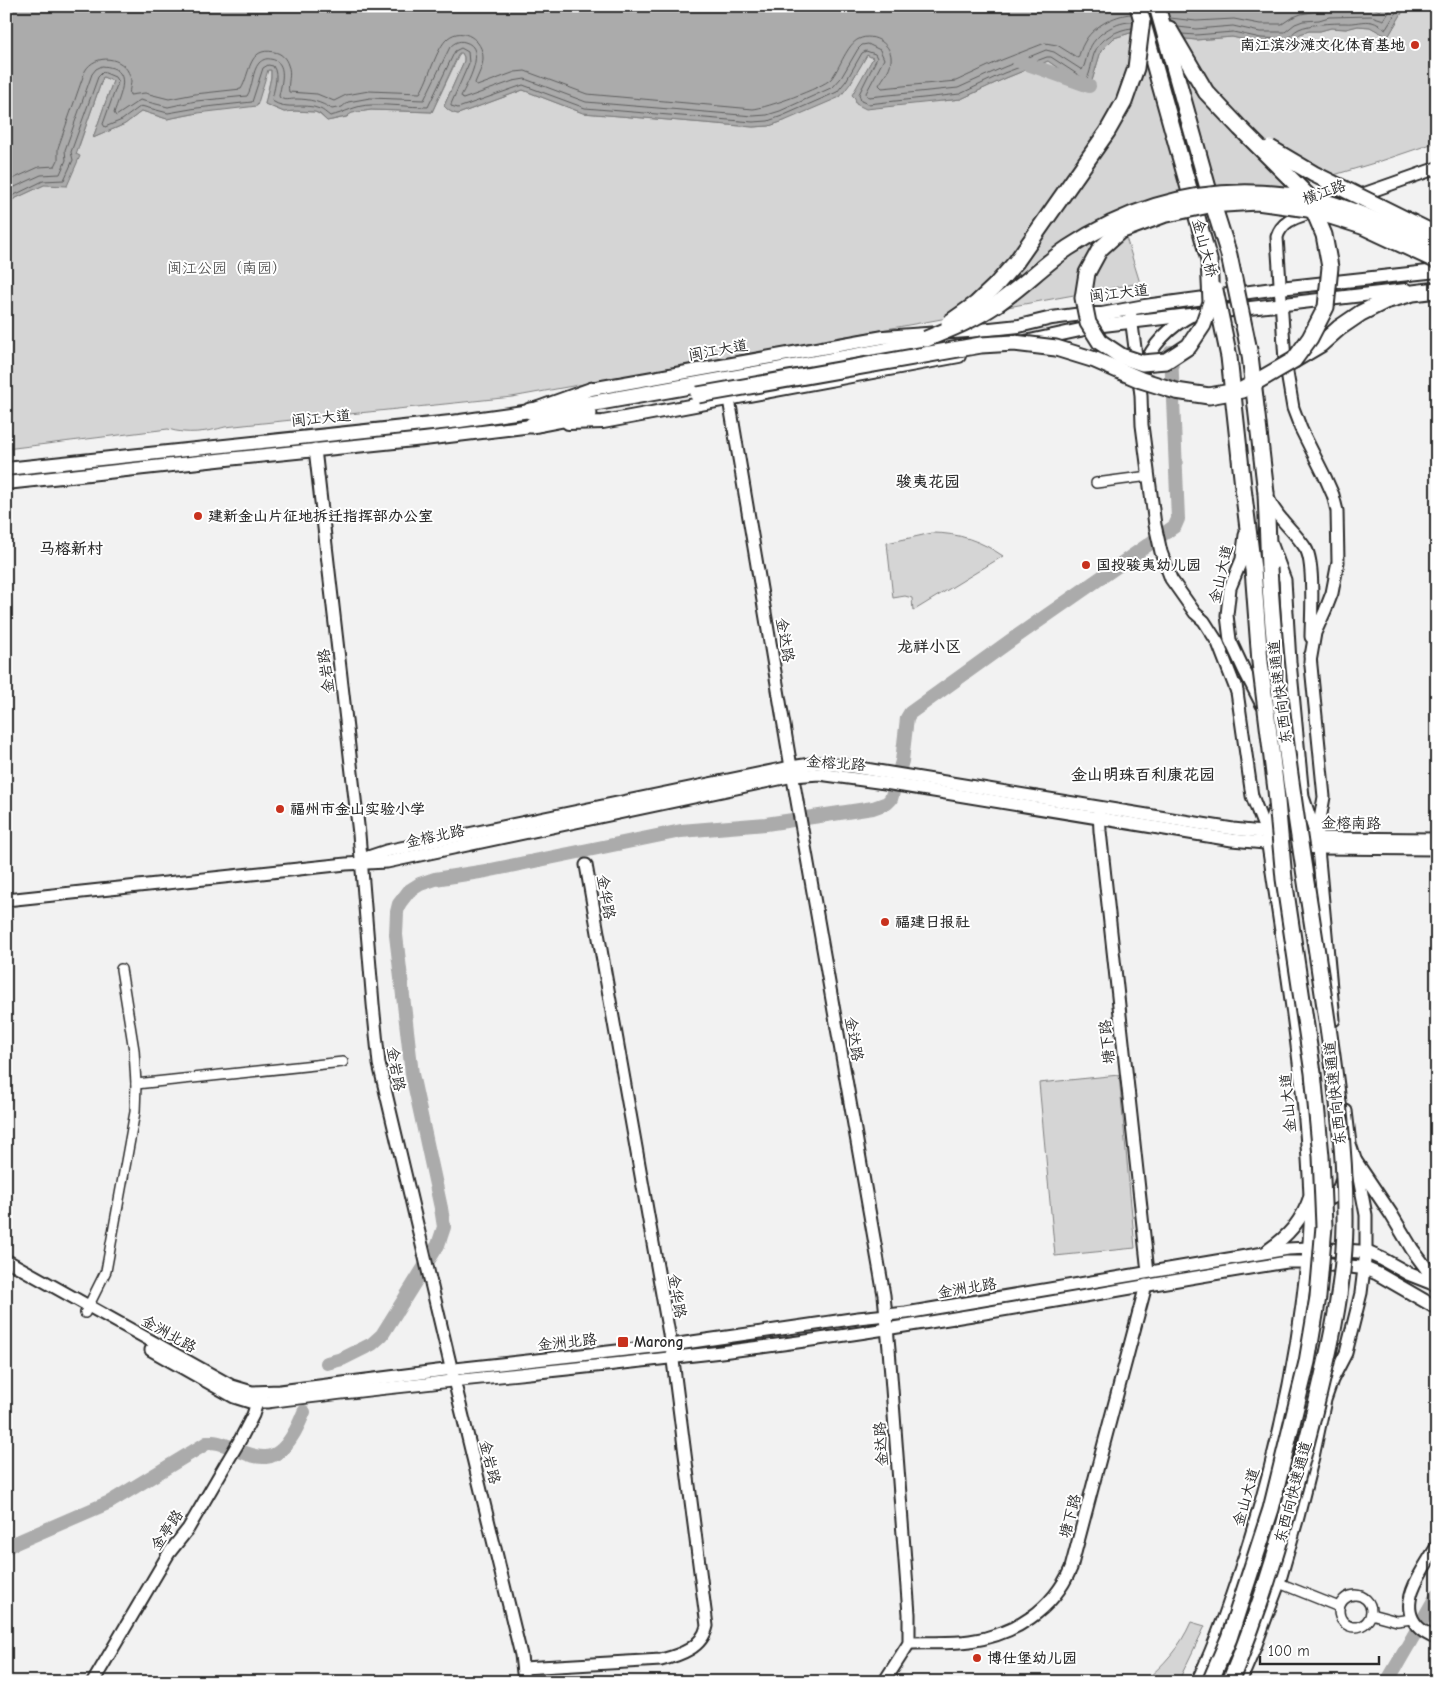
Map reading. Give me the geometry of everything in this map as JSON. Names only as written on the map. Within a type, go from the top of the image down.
[{"type":"highway","points":[[1158,10],[1206,92],[1307,195],[1324,236],[1330,267],[1326,307],[1310,338],[1294,360]]},
{"type":"highway","name":"金山大桥","points":[[1158,10],[1181,95],[1229,255],[1250,354],[1266,493]]},
{"type":"highway","points":[[926,339],[976,304],[1016,262],[1107,132],[1124,102],[1136,68],[1140,13]]},
{"type":"highway","name":"金山大桥","points":[[1140,13],[1209,260],[1229,357],[1244,496]]},
{"type":"highway","points":[[1240,128],[1280,155],[1314,174],[1437,235]]},
{"type":"highway","points":[[697,390],[884,351],[926,339],[970,321],[998,304],[1066,249],[1101,227],[1161,204],[1207,194],[1259,192],[1310,198],[1366,216],[1437,249]]},
{"type":"highway","points":[[1209,260],[1211,302],[1203,325],[1189,346],[1166,361],[1142,363],[1121,356],[1100,342],[1088,323],[1083,298],[1087,273],[1100,249],[1120,231],[1163,215],[1209,205],[1257,202],[1308,209],[1362,226],[1437,261]]},
{"type":"highway","points":[[531,418],[981,345],[1014,343],[1056,348],[1095,360],[1141,380],[1176,391],[1209,396],[1242,390],[1321,344],[1339,328],[1385,300],[1437,288]]},
{"type":"highway","name":"东西向快速通道","points":[[1230,1682],[1259,1609],[1289,1513],[1325,1366],[1337,1308],[1345,1226],[1342,1155],[1334,1070],[1275,661],[1266,493]]},
{"type":"highway","name":"东西向快速通道","points":[[1210,1682],[1241,1603],[1275,1491],[1307,1362],[1318,1297],[1324,1226],[1321,1156],[1313,1072],[1284,879],[1244,496]]},
{"type":"main road","name":"横江路","points":[[1310,662],[1315,633],[1326,611],[1332,593],[1338,562],[1337,512],[1326,477],[1293,408],[1285,361],[1277,237],[1285,222],[1437,168]]},
{"type":"main road","name":"闽江大道","points":[[6,469],[451,422],[531,418],[603,422],[928,362],[1097,326],[1131,315],[1280,288],[1437,271]]},
{"type":"main road","name":"闽江大道","points":[[6,483],[424,439],[531,418],[591,389],[884,337],[1019,326],[1082,314],[1194,314],[1437,288]]},
{"type":"main road","points":[[1141,395],[1144,370],[1150,354],[1164,336],[1175,326],[1194,314]]},
{"type":"main road","points":[[1131,315],[1141,395],[1142,426],[1155,525],[1162,552],[1171,579],[1195,613],[1204,621],[1218,643],[1237,692]]},
{"type":"main road","name":"金达路","points":[[730,399],[886,1315],[909,1614],[908,1644]]},
{"type":"main road","name":"金岩路","points":[[316,449],[362,861],[379,1064],[489,1519],[523,1668],[524,1682]]},
{"type":"main road","points":[[1266,493],[1274,512],[1296,534],[1307,551],[1311,573],[1310,662],[1324,798],[1317,843]]},
{"type":"main road","name":"金山大道","points":[[1197,1682],[1230,1599],[1260,1508],[1288,1393],[1298,1333],[1308,1248],[1310,1196],[1303,1090],[1267,838],[1279,795],[1272,736],[1261,700],[1230,640],[1227,615],[1230,588],[1242,559],[1247,523]]},
{"type":"main road","points":[[1240,1682],[1279,1583],[1305,1492],[1325,1400],[1332,1380],[1346,1353],[1351,1335],[1361,1293],[1366,1252],[1366,1215],[1356,1162],[1350,1144],[1334,1018],[1317,843],[1303,797],[1290,662],[1285,580],[1274,554],[1267,525]]},
{"type":"main road","points":[[1230,640],[1252,796],[1267,838]]},
{"type":"main road","name":"金榕北路","points":[[6,900],[346,864],[362,861],[386,851],[792,771],[887,778],[1099,813],[1232,840],[1267,838]]},
{"type":"main road","name":"塘下路","points":[[1099,813],[1148,1272]]},
{"type":"main road","name":"金榕南路","points":[[1267,838],[1317,843],[1437,849]]},
{"type":"main road","name":"金榕南路","points":[[1317,843],[1437,839]]},
{"type":"main road","name":"金华路","points":[[523,1668],[661,1660],[688,1651],[706,1633],[707,1618],[671,1346],[586,865]]},
{"type":"main road","points":[[1264,1252],[1295,1227],[1306,1208],[1310,1196],[1325,1200],[1333,1198],[1339,1189],[1350,1144]]},
{"type":"main road","points":[[1356,1162],[1437,1284]]},
{"type":"main road","points":[[1308,1248],[1366,1252],[1409,1274],[1437,1284]]},
{"type":"main road","name":"金洲北路","points":[[6,1269],[232,1386],[259,1397],[453,1375],[906,1313],[1264,1252],[1308,1248]]},
{"type":"main road","name":"金洲北路","points":[[6,1260],[87,1310]]},
{"type":"main road","name":"金洲北路","points":[[453,1375],[672,1358],[888,1329],[1287,1262],[1307,1262]]},
{"type":"main road","points":[[1307,1262],[1364,1268],[1437,1308]]},
{"type":"main road","name":"塘下路","points":[[908,1644],[968,1641],[1008,1631],[1038,1612],[1062,1585],[1071,1568],[1146,1285]]},
{"type":"main road","points":[[1288,1393],[1325,1400]]},
{"type":"main road","name":"金亭路","points":[[93,1682],[169,1554],[188,1529],[240,1440],[250,1422],[259,1397]]},
{"type":"main road","points":[[1437,1546],[1411,1594],[1409,1609],[1412,1619],[1418,1627],[1437,1639]]},
{"type":"main road","points":[[884,1682],[908,1644]]},
{"type":"street","points":[[1096,484],[1149,476]]},
{"type":"street","points":[[87,1310],[106,1271],[135,1112],[134,1050],[121,969]]},
{"type":"street","points":[[136,1084],[343,1062]]},
{"type":"street","points":[[1279,1583],[1339,1607]]},
{"type":"street","points":[[1356,1594],[1366,1598],[1370,1603],[1371,1614],[1369,1619],[1362,1625],[1351,1627],[1341,1620],[1338,1612],[1345,1597],[1356,1594]]},
{"type":"street","points":[[1371,1614],[1397,1621],[1412,1619]]},
{"type":"green space","name":"闽江公园（南园）","points":[[1406,6],[1437,6],[1437,142],[1381,161],[1292,186],[1230,193],[1124,231],[1140,283],[512,397],[225,427],[197,432],[182,432],[168,429],[6,449],[6,205],[14,199],[44,185],[79,156],[76,155],[103,77],[113,81],[93,138],[125,124],[142,111],[167,119],[198,113],[268,70],[271,70],[271,77],[265,104],[284,112],[315,112],[327,121],[347,117],[351,113],[371,110],[432,112],[462,52],[464,61],[444,106],[456,114],[523,90],[583,113],[753,127],[769,126],[784,121],[850,84],[867,55],[873,58],[853,95],[943,101],[961,99],[1048,61],[1084,86],[1091,84],[1101,51],[1114,38],[1130,33],[1196,40],[1232,37],[1262,43],[1289,45],[1300,34],[1309,31],[1331,28],[1346,29],[1358,26],[1370,27],[1388,37]]},
{"type":"green space","points":[[932,533],[961,536],[986,546],[1003,556],[913,611],[912,598],[905,596],[893,598],[887,543]]},
{"type":"green space","points":[[1119,1075],[1135,1248],[1055,1256],[1039,1083]]},
{"type":"green space","points":[[1191,1622],[1205,1626],[1178,1682],[1143,1682],[1171,1655],[1182,1640]]},
{"type":"water","points":[[6,6],[1406,6],[1388,37],[1370,27],[1358,26],[1346,29],[1331,28],[1309,31],[1300,34],[1289,45],[1278,43],[1262,44],[1232,37],[1196,40],[1130,33],[1114,38],[1101,51],[1091,84],[1084,86],[1048,61],[961,99],[866,109],[856,104],[855,98],[852,95],[873,58],[867,55],[840,97],[784,121],[769,126],[753,127],[583,113],[523,90],[456,114],[444,106],[464,61],[462,53],[459,53],[432,112],[371,110],[352,113],[346,117],[327,121],[315,112],[284,112],[265,104],[271,77],[271,70],[268,70],[257,106],[198,113],[167,119],[142,111],[125,124],[93,138],[113,81],[103,77],[76,154],[80,156],[67,186],[44,185],[14,199],[6,205]]},
{"type":"waterway","points":[[1019,61],[1089,86]]},
{"type":"waterway","points":[[327,1363],[342,1359],[372,1344],[382,1335],[438,1245],[444,1227],[412,1074],[396,935],[399,904],[409,891],[420,884],[435,879],[486,871],[681,831],[766,824],[873,808],[887,803],[891,799],[902,761],[907,718],[910,713],[1175,526],[1178,519],[1171,352]]},
{"type":"waterway","points":[[6,1547],[110,1502],[207,1443],[220,1443],[257,1457],[273,1455],[279,1452],[290,1440],[304,1412]]},
{"type":"waterway","points":[[1387,1682],[1437,1595]]},
{"type":"place","name":"南江滨沙滩文化体育基地","points":[[1415,45]]},
{"type":"place","name":"建新金山片征地拆迁指挥部办公室","points":[[198,516]]},
{"type":"place","name":"国投骏夷幼儿园","points":[[1086,565]]},
{"type":"place","name":"福州市金山实验小学","points":[[280,809]]},
{"type":"place","name":"福建日报社","points":[[885,922]]},
{"type":"place","name":"Marong","points":[[623,1342]]},
{"type":"place","name":"博仕堡幼儿园","points":[[977,1658]]},
{"type":"district","name":"骏夷花园","points":[[928,482]]},
{"type":"district","name":"马榕新村","points":[[71,549]]},
{"type":"district","name":"龙祥小区","points":[[929,647]]},
{"type":"district","name":"金山明珠百利康花园","points":[[1143,775]]}]
